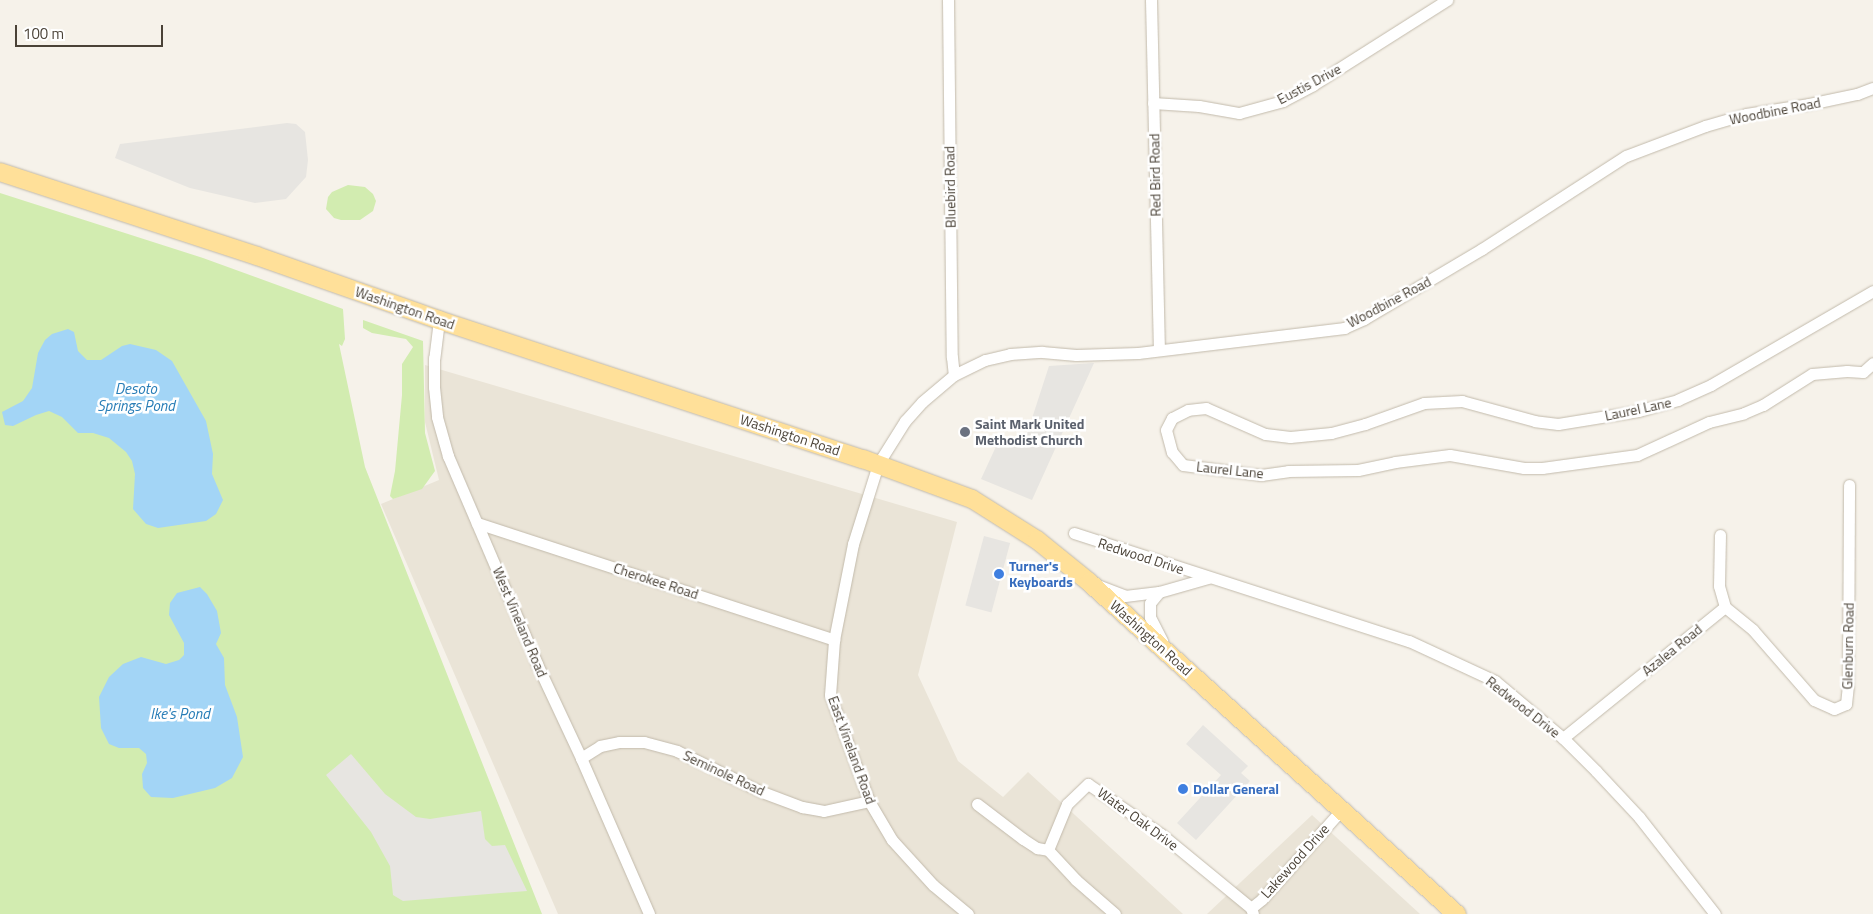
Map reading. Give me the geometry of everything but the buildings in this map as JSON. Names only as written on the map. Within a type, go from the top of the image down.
[{"type":"main road","name":"Washington Road","points":[[0,172],[257,256],[439,320],[878,464],[972,499],[1037,540],[1089,582],[1343,808],[1457,914]]},
{"type":"street","name":"Bluebird Road","points":[[948,0],[952,357],[954,375]]},
{"type":"street","name":"Red Bird Road","points":[[1151,0],[1159,350]]},
{"type":"street","name":"Eustis Drive","points":[[1153,103],[1199,106],[1239,113],[1283,101],[1313,85],[1447,0]]},
{"type":"street","name":"Woodbine Road","points":[[878,464],[905,421],[922,402],[954,375],[985,360],[1010,354],[1042,352],[1109,355],[1344,328],[1364,319],[1482,249],[1626,156],[1705,126],[1746,114],[1858,94],[1873,88]]},
{"type":"street","name":"Laurel Lane","points":[[1873,291],[1711,385],[1678,400],[1638,411],[1558,424],[1535,421],[1462,400],[1424,403],[1365,424],[1331,433],[1290,438],[1265,434],[1206,408],[1188,410],[1172,418],[1166,430],[1172,452],[1183,465],[1261,475],[1288,471],[1358,470],[1394,462],[1450,455],[1524,468],[1542,468],[1637,455],[1709,422],[1744,412],[1763,404],[1812,374],[1847,370],[1863,372],[1873,363]]},
{"type":"street","name":"West Vineland Road","points":[[439,320],[434,358],[437,417],[448,456],[537,664],[581,758],[649,914]]},
{"type":"street","name":"East Vineland Road","points":[[878,464],[853,544],[834,640],[830,695],[869,801],[892,840],[933,885],[968,914]]},
{"type":"street","name":"Glenburn Road","points":[[1725,607],[1753,630],[1814,700],[1834,709],[1846,704],[1848,686],[1849,485]]},
{"type":"street","name":"Cherokee Road","points":[[477,523],[834,640]]},
{"type":"street","name":"Redwood Drive","points":[[1074,533],[1208,578],[1409,641],[1495,681],[1563,738],[1639,817],[1715,914]]},
{"type":"street","points":[[1720,535],[1719,586],[1725,607]]},
{"type":"street","name":"Redwood Drive","points":[[1089,582],[1125,596],[1159,592],[1208,578]]},
{"type":"street","name":"Redwood Drive","points":[[1159,592],[1150,603],[1150,617],[1156,633],[1176,660]]},
{"type":"street","name":"Azalea Road","points":[[1563,738],[1725,607]]},
{"type":"street","name":"Seminole Road","points":[[581,758],[600,746],[619,742],[644,742],[677,751],[762,792],[802,807],[824,811],[869,801]]},
{"type":"street","name":"Water Oak Drive","points":[[1048,850],[1067,804],[1088,784],[1161,834],[1252,911]]},
{"type":"street","points":[[976,804],[1037,848],[1048,850],[1076,880],[1115,914]]},
{"type":"street","name":"Lakewood Drive","points":[[1252,911],[1343,808]]},
{"type":"shaded area","points":[[287,123],[296,124],[305,132],[308,160],[306,177],[286,199],[255,203],[190,188],[115,158],[120,144]]},
{"type":"shaded area","points":[[1094,363],[1032,500],[981,479],[999,440],[1023,446],[1049,366]]},
{"type":"shaded area","points":[[425,365],[957,522],[918,675],[958,761],[1003,797],[1028,772],[1183,914],[558,914],[381,504],[439,480],[425,422]]},
{"type":"shaded area","points":[[984,536],[1010,543],[991,613],[965,606]]},
{"type":"shaded area","points":[[1203,725],[1248,766],[1241,773],[1250,781],[1196,840],[1177,823],[1221,775],[1186,744]]},
{"type":"shaded area","points":[[351,754],[385,794],[416,817],[430,819],[481,811],[485,839],[492,846],[505,845],[527,891],[403,901],[393,895],[390,866],[371,832],[326,775]]},
{"type":"shaded area","points":[[1312,815],[1420,914],[1207,914]]},
{"type":"green space","points":[[348,185],[365,187],[373,194],[376,201],[373,211],[360,220],[334,218],[326,209],[328,197],[332,192]]},
{"type":"green space","points":[[0,193],[203,258],[343,309],[345,339],[342,346],[339,344],[365,467],[542,914],[0,914]]},
{"type":"green space","points":[[363,320],[423,341],[425,433],[435,471],[422,489],[393,499],[390,496],[395,471],[402,395],[402,364],[413,347],[406,339],[372,333],[363,328]]},
{"type":"water","name":"Desoto Springs Pond","points":[[68,329],[74,332],[78,351],[87,360],[101,360],[122,346],[130,344],[156,350],[172,361],[206,421],[213,454],[212,474],[223,500],[216,514],[206,521],[158,528],[146,524],[133,509],[135,474],[132,461],[126,452],[109,438],[93,433],[78,433],[62,417],[49,411],[13,426],[5,425],[2,412],[23,401],[32,388],[38,353],[45,340],[52,334]]},
{"type":"water","name":"Ike's Pond","points":[[200,587],[207,594],[217,611],[221,633],[216,644],[224,658],[225,685],[237,717],[243,757],[232,778],[215,788],[173,798],[151,797],[143,788],[142,774],[147,763],[146,754],[139,748],[119,748],[109,744],[101,728],[99,697],[109,677],[123,664],[141,657],[166,664],[179,660],[184,655],[184,643],[169,615],[170,603],[177,593]]},
{"type":"place","name":"Saint Mark United Methodist Church","points":[[965,432]]},
{"type":"place","name":"Turner's Keyboards","points":[[999,574]]},
{"type":"place","name":"Dollar General","points":[[1183,789]]}]
